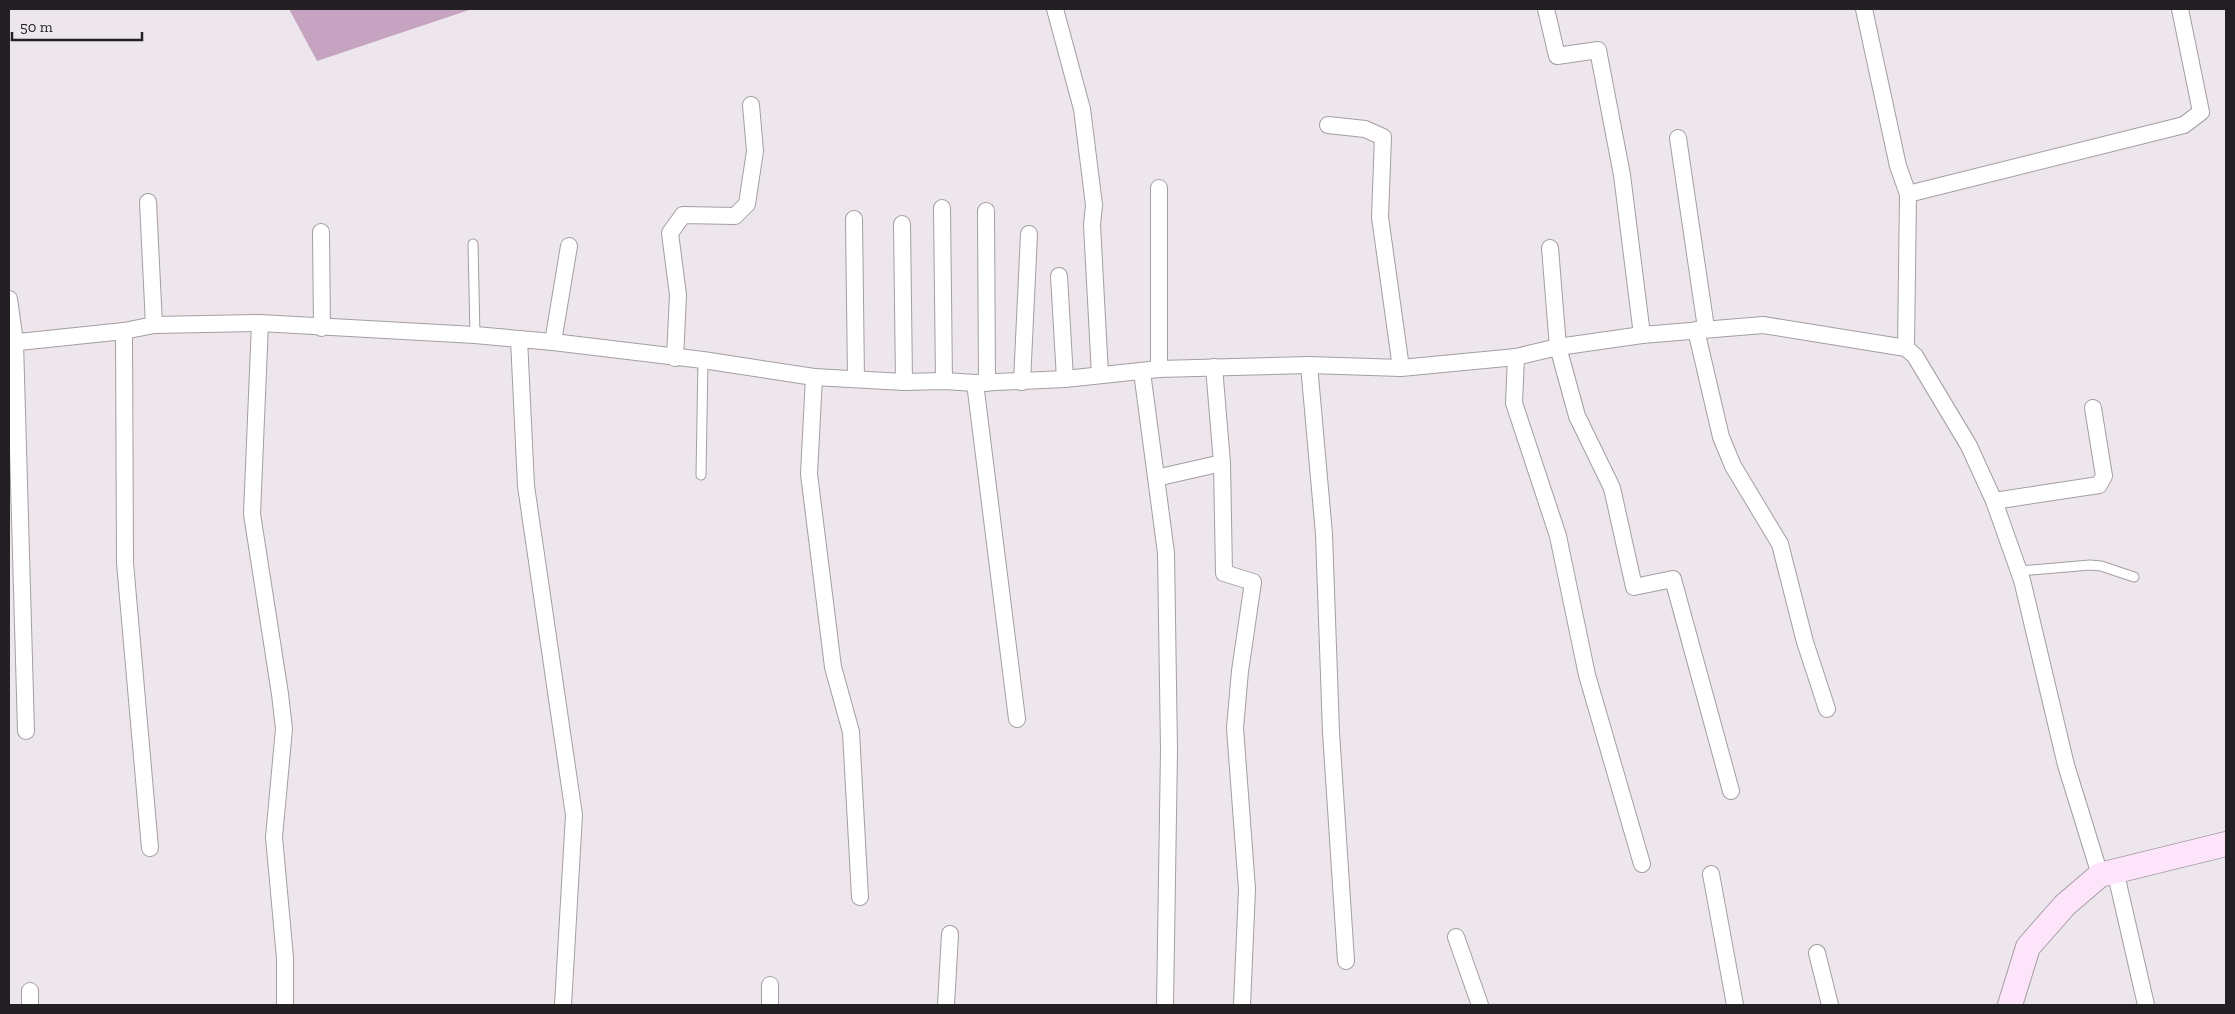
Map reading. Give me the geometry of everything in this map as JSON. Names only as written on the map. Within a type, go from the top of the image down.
[{"type":"main road","points":[[2010,1005],[2028,947],[2065,905],[2107,873],[2226,844]]},
{"type":"street","points":[[1055,9],[1082,109],[1093,195],[1092,225],[1100,375]]},
{"type":"street","points":[[1546,9],[1557,56],[1598,50],[1622,176],[1642,335]]},
{"type":"street","points":[[1864,9],[1898,166],[1908,194],[1906,348]]},
{"type":"street","points":[[1908,194],[2184,125],[2201,112],[2180,9]]},
{"type":"street","points":[[675,358],[678,295],[670,234],[683,214],[735,216],[747,204],[755,151],[751,105]]},
{"type":"street","points":[[1328,125],[1365,129],[1384,137],[1380,216],[1401,368]]},
{"type":"street","points":[[1678,138],[1701,329],[1721,437],[1733,466],[1780,544],[1805,642],[1827,709]]},
{"type":"street","points":[[1159,188],[1159,369]]},
{"type":"street","points":[[148,202],[154,326]]},
{"type":"street","points":[[942,208],[944,381]]},
{"type":"street","points":[[986,211],[981,383],[1017,718]]},
{"type":"street","points":[[854,219],[856,378]]},
{"type":"street","points":[[902,224],[904,382]]},
{"type":"street","points":[[321,232],[322,328]]},
{"type":"street","points":[[1022,382],[1029,234]]},
{"type":"street","points":[[553,342],[569,246]]},
{"type":"street","points":[[1550,248],[1558,347],[1577,416],[1612,488],[1634,587],[1674,579],[1731,791]]},
{"type":"street","points":[[1059,276],[1065,380]]},
{"type":"street","points":[[9,299],[26,731]]},
{"type":"street","points":[[260,323],[252,514],[284,729],[274,837],[285,958],[285,1005]]},
{"type":"street","points":[[12,343],[154,326],[260,323],[322,328],[475,335],[553,342],[703,360],[814,377],[904,382],[944,381],[981,383],[1065,380],[1159,369],[1214,367],[1308,365],[1401,368],[1516,357],[1558,347],[1642,335],[1764,325],[1906,348],[1915,356],[1969,446],[1994,501],[2019,571],[2066,765],[2107,873],[2146,1005]]},
{"type":"street","points":[[124,331],[125,564],[150,848]]},
{"type":"street","points":[[519,339],[526,486],[574,815],[563,1005]]},
{"type":"street","points":[[1516,357],[1514,403],[1558,536],[1587,675],[1642,864]]},
{"type":"street","points":[[1308,365],[1324,534],[1330,732],[1346,961]]},
{"type":"street","points":[[1214,367],[1222,463],[1224,573],[1253,582],[1240,671],[1235,728],[1247,889],[1242,1005]]},
{"type":"street","points":[[1142,372],[1166,553],[1168,759],[1165,1005]]},
{"type":"street","points":[[814,377],[809,474],[833,667],[852,740],[860,897]]},
{"type":"street","points":[[1994,501],[2099,485],[2104,476],[2093,408]]},
{"type":"street","points":[[1156,478],[1222,463]]},
{"type":"street","points":[[1712,874],[1735,1005]]},
{"type":"street","points":[[946,1005],[950,934]]},
{"type":"street","points":[[1456,938],[1480,1005]]},
{"type":"street","points":[[1817,953],[1830,1005]]},
{"type":"street","points":[[770,985],[770,1005]]},
{"type":"lane","points":[[473,244],[475,335]]},
{"type":"lane","points":[[701,475],[703,360]]},
{"type":"lane","points":[[2019,571],[2090,565],[2102,566],[2134,577]]},
{"type":"shaded area","points":[[289,9],[472,9],[317,61]]}]
